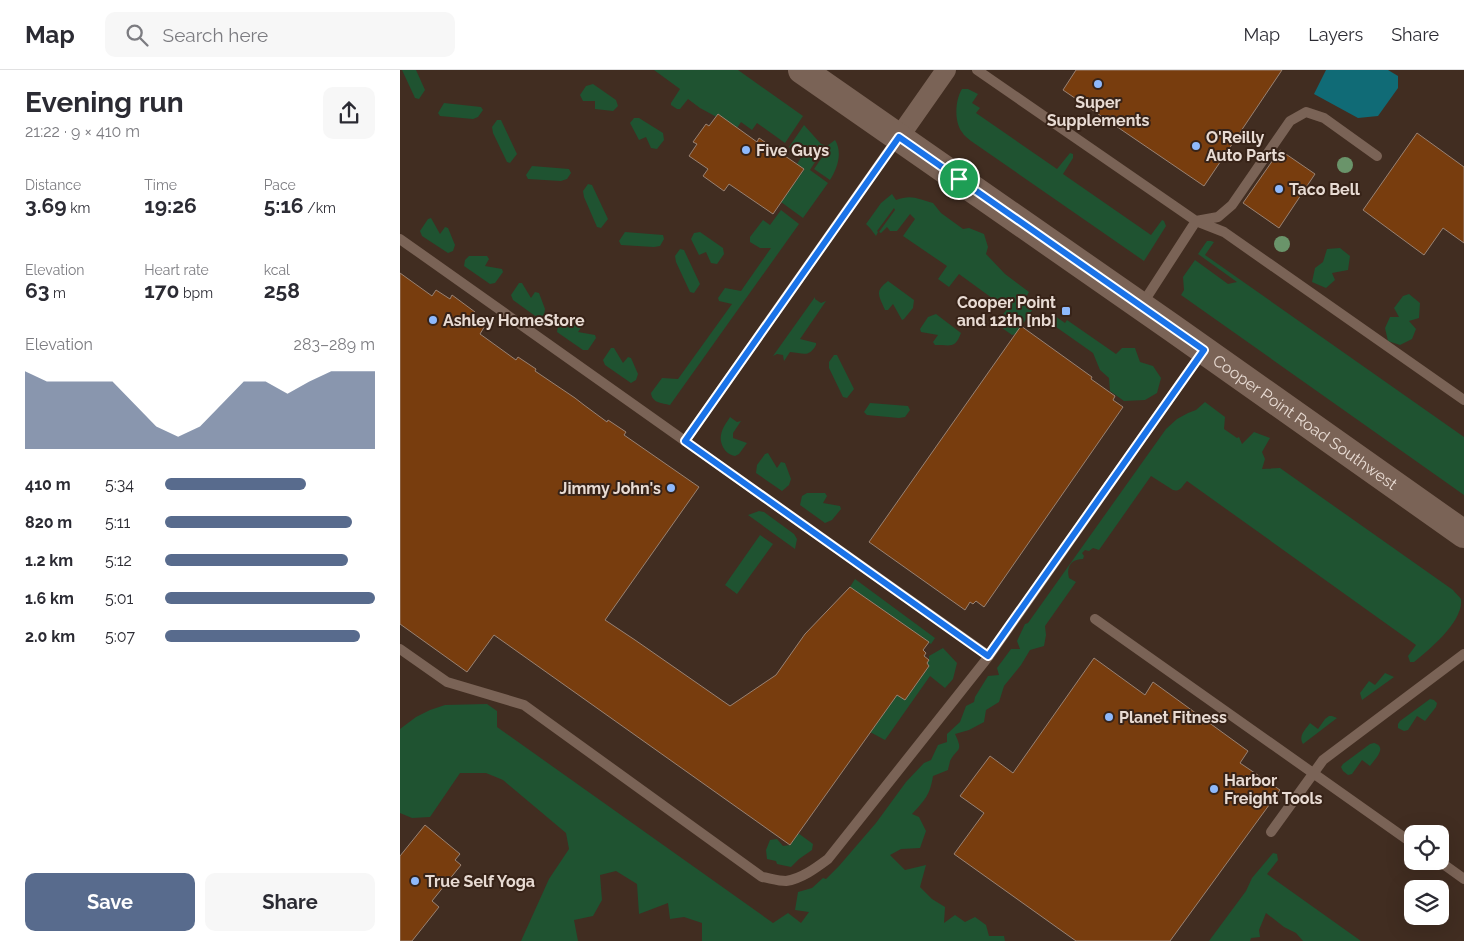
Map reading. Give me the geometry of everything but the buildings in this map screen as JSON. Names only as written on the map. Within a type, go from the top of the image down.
[{"type":"main road","name":"Cooper Point Road Southwest","points":[[802,70],[1464,534]]},
{"type":"street","points":[[899,137],[946,70]]},
{"type":"lane","points":[[977,70],[1196,221],[1224,232],[1464,400]]},
{"type":"lane","points":[[1141,306],[1196,221],[1218,217],[1232,205],[1290,121],[1306,112],[1324,118],[1377,156]]},
{"type":"lane","points":[[685,441],[899,137]]},
{"type":"lane","points":[[400,239],[988,656]]},
{"type":"lane","points":[[400,649],[447,682],[524,705],[762,877],[786,881],[801,876],[815,869],[828,859],[988,656],[1204,350]]},
{"type":"lane","points":[[1095,619],[1404,837]]},
{"type":"lane","points":[[1271,832],[1323,760],[1464,654]]},
{"type":"lane","points":[[1449,868],[1464,879]]},
{"type":"green space","points":[[402,70],[416,70],[425,90],[419,99],[415,98]]},
{"type":"green space","points":[[654,70],[738,70],[803,116],[785,143],[757,123],[752,130],[741,122],[737,128],[700,108],[688,99],[680,109],[677,109],[671,103],[680,89]]},
{"type":"green space","points":[[593,84],[616,100],[618,106],[613,111],[595,109],[595,101],[583,101],[580,95],[586,86]]},
{"type":"green space","points":[[962,89],[968,89],[978,94],[972,103],[980,108],[976,113],[1057,169],[1070,153],[1073,154],[1073,158],[1063,174],[1151,235],[1162,220],[1164,221],[1166,226],[1144,261],[965,136],[959,128],[956,111]]},
{"type":"green space","points":[[444,103],[481,107],[483,110],[478,117],[473,119],[440,116],[438,113]]},
{"type":"green space","points":[[634,118],[639,118],[663,133],[664,140],[657,149],[651,148],[646,137],[639,140],[630,123]]},
{"type":"green space","points":[[497,120],[501,120],[517,154],[510,163],[507,162],[493,133],[492,127]]},
{"type":"green space","points":[[804,125],[821,144],[827,146],[835,140],[839,155],[837,166],[830,180],[814,169],[825,153],[822,151],[810,170],[828,183],[803,218],[781,202],[804,170],[797,164],[802,156],[789,147]]},
{"type":"green space","points":[[532,166],[569,169],[571,173],[567,179],[561,181],[528,179],[526,175]]},
{"type":"green space","points":[[588,184],[592,185],[608,219],[601,228],[597,227],[584,197],[583,191]]},
{"type":"green space","points":[[892,194],[896,200],[911,197],[933,203],[941,213],[963,229],[969,228],[984,234],[988,247],[986,254],[1005,274],[1029,292],[1025,299],[1035,306],[1016,334],[1012,335],[998,325],[998,321],[1007,309],[959,274],[949,287],[938,279],[947,266],[903,236],[915,219],[910,214],[897,231],[890,231],[887,227],[881,233],[879,232],[895,210],[894,208],[877,231],[876,236],[866,224],[881,203]]},
{"type":"green space","points":[[781,210],[799,224],[670,405],[655,401],[651,393],[662,378],[678,379],[732,304],[719,301],[718,298],[725,288],[741,291],[771,248],[760,248],[750,242],[750,237],[763,220],[770,225]]},
{"type":"green space","points":[[431,218],[440,234],[445,227],[448,228],[455,245],[453,251],[448,253],[422,236],[420,231],[428,219]]},
{"type":"green space","points":[[625,232],[663,235],[664,239],[660,246],[654,247],[621,245],[619,241]]},
{"type":"green space","points":[[700,232],[723,248],[724,254],[717,264],[711,263],[706,252],[699,255],[691,239],[694,233]]},
{"type":"green space","points":[[1207,241],[1214,242],[1205,255],[1464,437],[1464,495],[1181,295],[1184,290],[1183,277],[1195,260],[1228,284],[1237,282],[1198,254]]},
{"type":"green space","points":[[1340,248],[1350,256],[1348,270],[1332,273],[1335,280],[1326,288],[1312,282],[1315,268],[1323,262],[1327,249]]},
{"type":"green space","points":[[680,249],[684,250],[700,284],[694,293],[690,292],[676,262],[675,256]]},
{"type":"green space","points":[[469,256],[487,256],[489,259],[485,266],[502,269],[503,272],[495,283],[490,284],[464,266],[465,260]]},
{"type":"green space","points":[[888,281],[914,300],[913,308],[902,320],[893,304],[888,310],[885,310],[880,297],[879,291]]},
{"type":"green space","points":[[519,283],[522,283],[531,298],[535,292],[539,293],[545,309],[544,315],[538,318],[513,300],[511,295]]},
{"type":"green space","points":[[1409,294],[1420,303],[1419,318],[1409,321],[1416,329],[1412,339],[1400,345],[1388,341],[1385,328],[1390,317],[1399,317],[1394,308],[1403,296]]},
{"type":"green space","points":[[815,297],[821,303],[826,301],[800,339],[816,343],[816,345],[811,352],[805,354],[790,352],[784,361],[783,355],[777,354],[773,356]]},
{"type":"green space","points":[[936,314],[961,333],[957,342],[952,345],[935,345],[933,342],[938,335],[921,332],[920,329],[928,317]]},
{"type":"green space","points":[[1055,316],[1065,323],[1067,320],[1116,354],[1122,348],[1135,348],[1140,362],[1153,366],[1161,378],[1157,393],[1145,400],[1124,401],[1110,391],[1109,378],[1100,370],[1093,353],[1049,322]]},
{"type":"green space","points":[[562,322],[580,322],[582,326],[578,332],[595,335],[596,338],[588,350],[583,350],[557,332],[558,326]]},
{"type":"green space","points":[[611,348],[614,348],[623,363],[628,357],[631,358],[638,374],[636,380],[631,383],[605,365],[603,360]]},
{"type":"green space","points":[[834,355],[837,355],[854,389],[847,398],[843,397],[829,368],[829,362]]},
{"type":"green space","points":[[1205,402],[1225,417],[1224,429],[1237,438],[1239,437],[1242,444],[1254,432],[1270,438],[1262,452],[1265,459],[1262,469],[1280,468],[1453,590],[1461,599],[1460,608],[1457,616],[1444,634],[1414,662],[1410,662],[1408,656],[1416,645],[1187,481],[1178,490],[1173,490],[1151,476],[1099,550],[1093,548],[1089,551],[1085,550],[1082,553],[1083,559],[1075,560],[1070,564],[1068,570],[1069,578],[1076,582],[1045,626],[1044,646],[1030,650],[1004,686],[999,702],[986,710],[984,722],[969,730],[955,734],[959,747],[950,761],[948,770],[933,776],[926,797],[912,814],[919,817],[926,831],[920,848],[901,849],[890,855],[905,870],[926,865],[920,887],[932,899],[945,907],[944,923],[955,915],[965,922],[975,917],[986,925],[989,936],[1004,936],[1005,941],[702,941],[702,923],[684,917],[670,919],[668,903],[639,914],[637,884],[616,871],[600,875],[602,900],[593,916],[574,920],[578,941],[521,941],[549,879],[569,849],[566,833],[503,780],[486,773],[460,773],[430,817],[412,818],[400,813],[400,729],[416,717],[445,705],[487,704],[497,711],[497,727],[773,923],[788,913],[801,923],[809,912],[795,910],[798,892],[812,888],[823,878],[826,879],[839,866],[876,823],[906,782],[924,763],[931,760],[938,745],[947,742],[947,734],[960,722],[966,706],[974,702],[988,676],[999,675],[997,668],[1011,649],[1020,649],[1017,641],[1025,624],[1028,623],[1166,429],[1177,419],[1196,410]]},
{"type":"green space","points":[[870,403],[908,406],[910,410],[905,417],[899,418],[867,415],[864,412]]},
{"type":"green space","points":[[730,417],[737,422],[741,421],[733,433],[733,438],[747,443],[739,454],[735,456],[726,451],[721,442],[722,430]]},
{"type":"green space","points":[[768,453],[777,468],[781,462],[785,463],[791,479],[789,485],[782,491],[756,473],[757,465],[765,454]]},
{"type":"green space","points":[[807,493],[825,493],[827,496],[823,503],[840,506],[841,509],[832,520],[825,523],[800,505],[802,496]]},
{"type":"green space","points":[[759,511],[764,512],[794,534],[797,539],[795,549],[748,515]]},
{"type":"green space","points":[[760,535],[773,544],[737,594],[725,585]]},
{"type":"green space","points":[[855,579],[935,638],[931,644],[850,587]]},
{"type":"green space","points":[[943,648],[957,663],[953,679],[945,688],[930,676],[885,740],[870,732],[897,695],[905,700],[929,666],[927,663],[929,656]]},
{"type":"green space","points":[[1385,673],[1394,677],[1362,700],[1360,693],[1369,681],[1375,685]]},
{"type":"green space","points":[[1430,699],[1437,703],[1425,721],[1417,716],[1408,730],[1404,731],[1398,728],[1400,721]]},
{"type":"green space","points":[[1329,716],[1337,718],[1303,744],[1301,738],[1310,723],[1318,729]]},
{"type":"green space","points":[[1374,743],[1380,747],[1380,750],[1370,766],[1362,760],[1352,774],[1348,775],[1343,771],[1341,767],[1343,764]]},
{"type":"green space","points":[[798,833],[813,844],[812,850],[791,867],[777,864],[776,861],[767,859],[766,850],[770,840],[777,839],[783,846],[790,845]]},
{"type":"green space","points":[[1273,853],[1277,854],[1278,860],[1267,874],[1361,941],[1303,941],[1296,933],[1284,927],[1266,913],[1259,930],[1260,937],[1251,938],[1250,941],[1209,941],[1246,891],[1252,878]]},
{"type":"water","points":[[1326,70],[1388,70],[1398,76],[1398,88],[1378,116],[1358,118],[1314,94]]},
{"type":"place","name":"Super Supplements","points":[[1098,84]]},
{"type":"place","name":"O'Reilly Auto Parts","points":[[1196,146]]},
{"type":"place","name":"Five Guys","points":[[746,150]]},
{"type":"place","name":"Taco Bell","points":[[1279,189]]},
{"type":"place","name":"Cooper Point and 12th [nb]","points":[[1066,311]]},
{"type":"place","name":"Ashley HomeStore","points":[[433,320]]},
{"type":"place","name":"Jimmy John's","points":[[671,488]]},
{"type":"place","name":"Planet Fitness","points":[[1109,717]]},
{"type":"place","name":"Harbor Freight Tools","points":[[1214,789]]},
{"type":"place","name":"True Self Yoga","points":[[415,881]]},
{"type":"route","points":[[899,137],[959,179],[1204,350],[988,656],[685,441],[899,137]]}]
